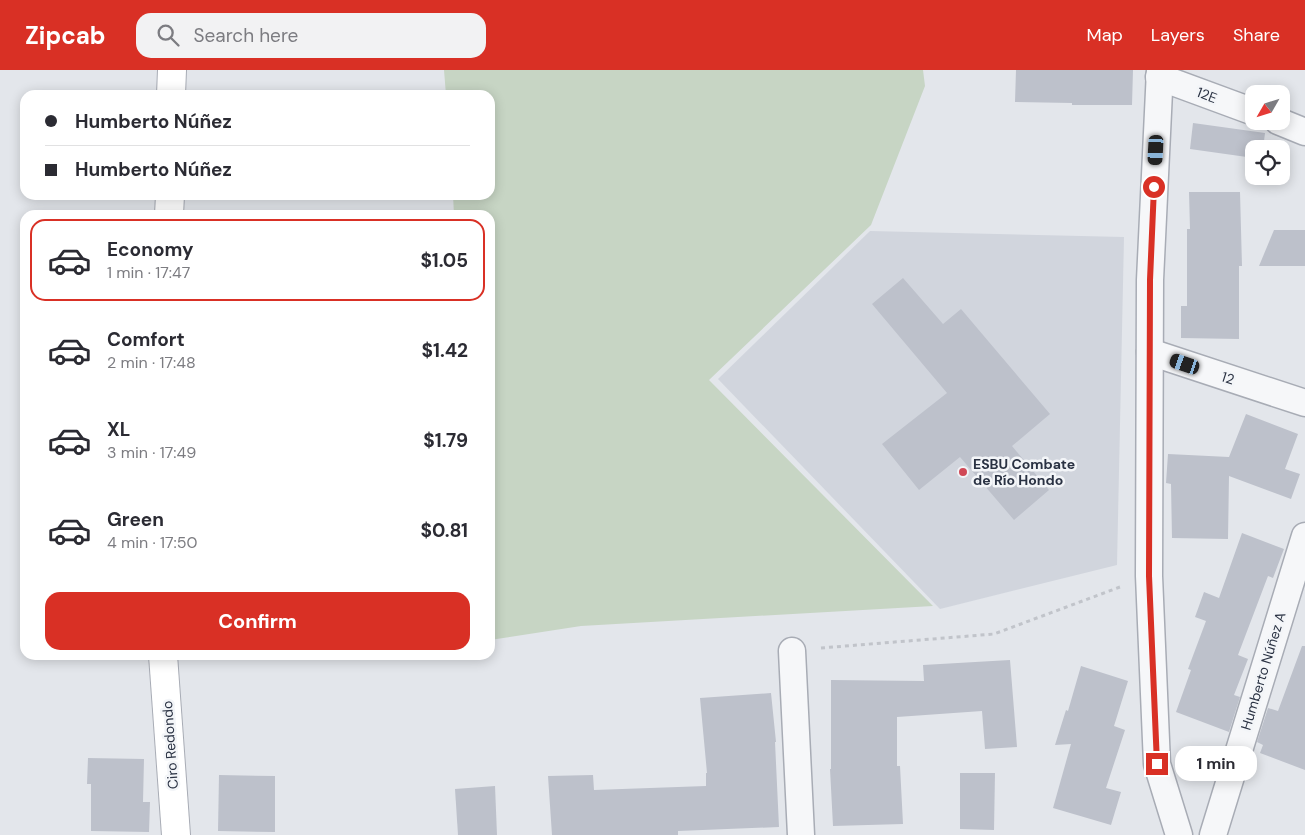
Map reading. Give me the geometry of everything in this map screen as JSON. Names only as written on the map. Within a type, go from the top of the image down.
[{"type":"street","points":[[171,90],[172,70]]},
{"type":"street","points":[[1160,73],[1150,280],[1149,576],[1157,764],[1179,835]]},
{"type":"street","name":"12E","points":[[1160,73],[1245,108]]},
{"type":"street","points":[[1290,126],[1305,132]]},
{"type":"street","name":"12","points":[[1150,352],[1305,403]]},
{"type":"street","name":"Humberto Núñez A","points":[[1212,835],[1305,536]]},
{"type":"street","points":[[792,651],[801,835]]},
{"type":"street","name":"Ciro Redondo","points":[[163,660],[176,835]]},
{"type":"path","points":[[792,651],[994,634],[1149,576]]},
{"type":"shaded area","name":"ESBU Combate de Río Hondo","points":[[870,231],[1124,237],[1117,565],[940,609],[718,379]]},
{"type":"green space","points":[[444,70],[923,70],[925,86],[871,225],[709,380],[933,606],[581,626],[495,639],[495,210],[454,210],[453,200],[495,200],[495,90],[446,90]]},
{"type":"building","points":[[1016,70],[1133,70],[1132,105],[1072,105],[1072,103],[1015,102]]},
{"type":"building","points":[[1193,123],[1265,133],[1264,140],[1245,140],[1245,157],[1190,149]]},
{"type":"building","points":[[1189,192],[1240,192],[1242,266],[1239,266],[1239,339],[1181,338],[1181,306],[1187,306],[1187,229],[1190,229]]},
{"type":"building","points":[[1274,230],[1305,230],[1305,266],[1259,266]]},
{"type":"building","points":[[903,278],[943,324],[961,309],[1050,414],[1012,446],[1049,490],[1014,520],[960,457],[919,490],[882,444],[947,393],[872,304]]},
{"type":"building","points":[[1246,414],[1298,434],[1285,469],[1300,474],[1291,499],[1229,476],[1228,539],[1172,538],[1171,484],[1166,483],[1168,454],[1229,457]]},
{"type":"building","points":[[1242,533],[1284,549],[1273,578],[1268,576],[1238,655],[1248,659],[1234,695],[1240,697],[1229,732],[1176,712],[1191,670],[1188,669],[1206,621],[1195,617],[1204,592],[1219,598]]},
{"type":"building","points":[[1302,646],[1305,646],[1305,770],[1260,753],[1263,745],[1257,742],[1268,708],[1278,711]]},
{"type":"building","points":[[1010,660],[1017,747],[985,749],[982,711],[897,717],[897,766],[900,766],[903,824],[833,826],[830,769],[831,680],[924,681],[923,665]]},
{"type":"building","points":[[1081,666],[1128,681],[1114,726],[1125,730],[1106,788],[1121,792],[1111,825],[1053,808],[1071,744],[1055,745],[1066,710],[1068,711]]},
{"type":"building","points":[[771,693],[776,742],[779,827],[678,831],[678,835],[552,835],[548,776],[593,775],[594,790],[706,786],[707,773],[700,698]]},
{"type":"building","points":[[88,758],[144,759],[143,802],[150,802],[149,832],[91,831],[91,784],[87,784]]},
{"type":"building","points":[[960,773],[995,773],[994,830],[960,829]]},
{"type":"building","points":[[219,775],[275,776],[275,832],[218,831]]},
{"type":"building","points":[[495,786],[497,835],[458,835],[455,789]]},
{"type":"place","name":"ESBU Combate de Río Hondo","points":[[963,472]]},
{"type":"route","points":[[1154,187],[1150,280],[1149,576],[1157,764]]}]
